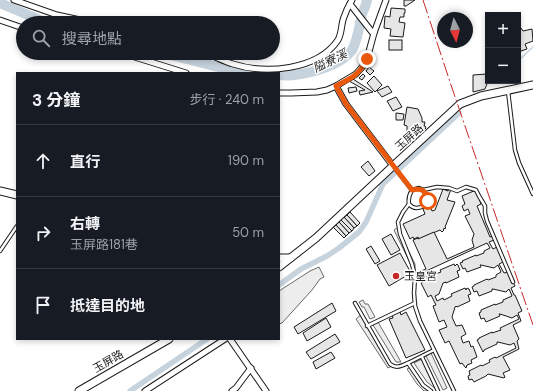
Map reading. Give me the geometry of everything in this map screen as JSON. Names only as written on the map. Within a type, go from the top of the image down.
[{"type":"street","points":[[14,0],[65,16]]},
{"type":"street","points":[[280,93],[316,92],[327,90],[351,78],[360,71],[367,59],[373,33],[386,0]]},
{"type":"street","points":[[222,60],[232,64],[248,67],[280,69],[312,62],[319,58],[336,43],[339,38],[344,17],[351,4],[373,33]]},
{"type":"street","points":[[0,20],[16,26]]},
{"type":"street","points":[[144,60],[183,72]]},
{"type":"street","name":"玉屏路","points":[[280,266],[316,238],[460,104],[481,96],[533,85]]},
{"type":"street","points":[[336,86],[346,104],[393,166]]},
{"type":"street","points":[[0,191],[16,195]]},
{"type":"street","points":[[280,258],[290,258]]},
{"type":"street","name":"玉屏路","points":[[79,391],[167,340]]},
{"type":"street","points":[[144,391],[223,340]]},
{"type":"street","points":[[231,340],[266,391]]},
{"type":"street","points":[[232,391],[251,368]]},
{"type":"lane","points":[[508,90],[515,150],[519,163],[533,194]]},
{"type":"lane","points":[[393,166],[412,190]]},
{"type":"lane","points":[[454,391],[420,321],[415,303],[415,276],[412,264],[400,234],[398,222],[409,204],[408,200],[412,190],[419,188],[423,190],[437,187],[449,188],[457,191],[466,187],[476,190],[486,206],[485,213],[487,220],[513,282]]},
{"type":"lane","points":[[409,204],[415,208],[425,206],[428,201],[428,196],[423,190]]},
{"type":"lane","points":[[0,251],[16,227]]},
{"type":"lane","points":[[355,303],[367,326],[393,367],[398,367],[408,363],[434,350]]},
{"type":"lane","points":[[367,326],[415,303]]},
{"type":"lane","points":[[422,357],[438,391]]},
{"type":"lane","points":[[408,363],[423,385],[431,391]]},
{"type":"shaded area","points":[[397,228],[415,264],[415,273],[394,230]]},
{"type":"shaded area","points":[[319,267],[324,277],[320,279],[312,290],[280,324],[280,290]]},
{"type":"shaded area","points":[[363,300],[365,304],[368,304],[375,317],[370,319],[364,307],[362,307],[359,302]]},
{"type":"shaded area","points":[[362,314],[392,366],[388,368],[356,319]]},
{"type":"shaded area","points":[[378,322],[401,362],[396,362],[373,325]]},
{"type":"shaded area","points":[[431,353],[447,388],[443,390],[426,356]]},
{"type":"shaded area","points":[[422,359],[437,390],[427,382],[414,363]]},
{"type":"shaded area","points":[[411,367],[422,384],[431,391],[424,391],[417,384],[407,369]]},
{"type":"building","points":[[404,0],[415,0],[404,6]]},
{"type":"building","points":[[391,8],[405,9],[404,17],[400,17],[399,22],[405,23],[403,37],[390,36],[391,29],[384,28],[385,16],[390,17]]},
{"type":"building","points":[[521,28],[523,31],[532,29],[533,41],[525,44],[527,49],[521,51]]},
{"type":"building","points":[[389,40],[402,40],[402,50],[389,50]]},
{"type":"building","points":[[369,67],[374,71],[370,75],[366,71]]},
{"type":"building","points":[[363,74],[365,76],[362,80],[359,78]]},
{"type":"building","points":[[485,74],[485,84],[487,84],[485,89],[473,92],[473,75]]},
{"type":"building","points":[[374,76],[382,85],[375,92],[367,83]]},
{"type":"building","points":[[353,79],[373,92],[360,95],[359,91],[365,90],[349,81]]},
{"type":"building","points":[[388,86],[392,92],[382,97],[377,91]]},
{"type":"building","points":[[356,87],[357,91],[349,93],[348,88]]},
{"type":"building","points":[[396,97],[402,107],[393,111],[387,101]]},
{"type":"building","points":[[407,107],[418,109],[422,122],[425,122],[424,126],[426,128],[423,131],[422,128],[421,133],[407,131],[407,126],[404,125]]},
{"type":"building","points":[[396,113],[404,114],[403,120],[396,120]]},
{"type":"building","points":[[368,161],[375,171],[369,176],[361,167]]},
{"type":"building","points":[[443,189],[448,191],[451,189],[447,200],[455,202],[445,227],[446,228],[443,229],[444,230],[442,232],[440,230],[419,239],[418,237],[414,239],[413,237],[410,239],[403,224],[425,214],[423,209],[430,206],[432,211],[435,210]]},
{"type":"building","points":[[476,190],[481,204],[477,206],[490,237],[493,236],[494,240],[489,242],[493,249],[497,247],[503,262],[499,264],[504,273],[508,272],[515,286],[511,288],[522,311],[518,313],[521,321],[513,325],[519,339],[517,341],[519,349],[503,357],[510,370],[503,373],[504,378],[488,374],[474,382],[472,379],[469,380],[469,371],[481,365],[482,366],[490,362],[489,360],[516,348],[514,343],[510,345],[497,342],[497,344],[484,350],[483,352],[477,340],[492,332],[501,330],[500,328],[519,319],[517,315],[512,318],[499,314],[500,316],[486,322],[484,318],[481,319],[479,313],[481,310],[503,302],[503,300],[512,296],[509,289],[506,292],[492,289],[492,291],[479,296],[477,291],[474,292],[472,287],[487,279],[496,277],[496,275],[501,272],[498,265],[494,268],[480,265],[481,267],[467,272],[465,268],[463,269],[460,263],[476,255],[484,253],[484,251],[490,248],[487,243],[424,272],[426,277],[441,272],[440,270],[454,264],[455,266],[457,264],[458,265],[460,270],[457,271],[459,277],[443,283],[439,294],[435,296],[437,301],[443,298],[444,300],[452,296],[451,294],[465,288],[466,290],[467,288],[469,289],[471,294],[468,295],[470,301],[457,307],[456,306],[452,317],[456,326],[462,325],[466,334],[461,337],[463,343],[469,341],[471,347],[473,346],[477,357],[471,360],[472,363],[467,365],[466,368],[462,363],[460,364],[449,341],[445,343],[439,330],[447,327],[444,320],[439,322],[433,306],[436,305],[431,295],[428,297],[421,283],[425,281],[421,271],[426,269],[413,240],[434,232],[447,259],[474,247],[472,240],[474,234],[465,216],[470,214],[468,209],[464,211],[462,206],[465,204],[462,196]]},
{"type":"building","points":[[350,212],[360,223],[357,226],[347,215]]},
{"type":"building","points":[[347,215],[357,226],[354,228],[344,217]]},
{"type":"building","points":[[344,217],[354,228],[352,231],[341,220]]},
{"type":"building","points":[[341,220],[352,231],[349,233],[339,222]]},
{"type":"building","points":[[339,222],[349,233],[346,236],[336,225]]},
{"type":"building","points":[[336,225],[346,236],[344,238],[333,227]]},
{"type":"building","points":[[391,234],[400,250],[391,255],[382,239]]},
{"type":"building","points":[[371,246],[380,261],[375,264],[366,249]]},
{"type":"building","points":[[400,253],[411,273],[389,286],[377,265]]},
{"type":"building","points":[[332,303],[336,311],[298,334],[294,327]]},
{"type":"building","points":[[400,312],[401,315],[406,312],[425,350],[406,358],[389,319],[393,318],[392,315]]},
{"type":"building","points":[[326,318],[331,327],[307,341],[303,333]]},
{"type":"building","points":[[335,334],[340,342],[311,359],[306,352]]},
{"type":"building","points":[[331,352],[335,358],[316,369],[313,362]]},
{"type":"waterway","name":"隘寮溪","points":[[280,75],[301,74],[318,70],[334,64],[347,55],[352,50],[355,42],[367,0]]},
{"type":"waterway","name":"隘寮溪","points":[[0,3],[31,16]]},
{"type":"waterway","points":[[521,58],[533,47]]},
{"type":"waterway","name":"隘寮溪","points":[[191,60],[245,72]]},
{"type":"waterway","points":[[280,284],[301,269],[327,256],[359,232],[366,222],[383,184],[459,113]]},
{"type":"waterway","points":[[130,391],[206,340]]},
{"type":"power","points":[[423,0],[533,325]]},
{"type":"place","name":"玉皇宮","points":[[396,276]]},
{"type":"route","points":[[367,59],[360,71],[336,86],[346,104],[402,178],[412,190],[419,188],[423,190],[428,196],[428,201]]}]
